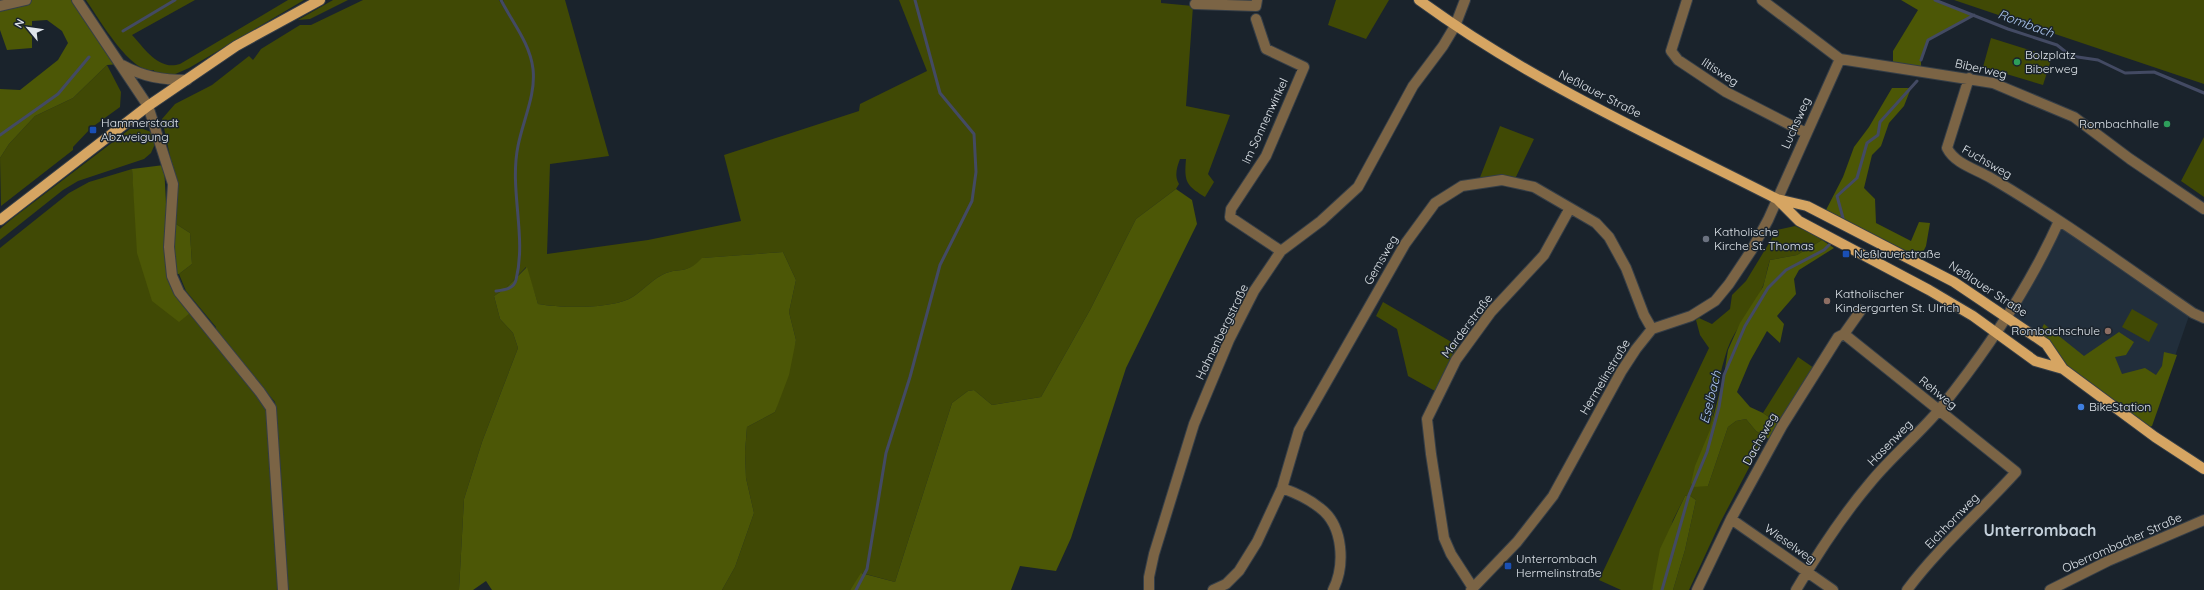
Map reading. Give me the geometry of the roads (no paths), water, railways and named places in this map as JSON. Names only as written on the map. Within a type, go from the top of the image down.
[{"type":"main road","points":[[0,220],[148,106],[236,46],[320,0]]},
{"type":"main road","name":"Neßlauer Straße","points":[[1419,0],[1455,26],[1531,73],[1587,103],[1776,199],[1807,206],[1954,282],[2007,316],[2046,344],[2063,369],[2155,438],[2204,469]]},
{"type":"main road","name":"Neßlauer Straße","points":[[1776,199],[1799,220],[1929,290],[2035,361],[2063,369]]},
{"type":"street","points":[[0,6],[26,0]]},
{"type":"street","points":[[77,0],[148,106],[173,184],[169,247],[172,276],[179,292],[192,311],[260,392],[271,408],[283,590]]},
{"type":"street","points":[[1195,4],[1256,6],[1257,0]]},
{"type":"street","name":"Hahnenbergstraße","points":[[1149,590],[1149,577],[1154,554],[1194,424],[1229,340],[1254,291],[1281,251],[1321,220],[1358,187],[1413,86],[1443,46],[1455,26],[1465,0]]},
{"type":"street","name":"Iltisweg","points":[[1687,0],[1671,51],[1678,60],[1726,92],[1806,133]]},
{"type":"street","name":"Biberweg","points":[[1762,0],[1840,59],[1969,78],[1993,83],[2074,116],[2130,160],[2204,209]]},
{"type":"street","name":"Im Sonnenwinkel","points":[[1256,19],[1266,49],[1304,67],[1266,156],[1232,209],[1230,217],[1281,251]]},
{"type":"street","name":"Luchsweg","points":[[1776,199],[1840,59]]},
{"type":"street","points":[[120,64],[147,77],[167,80],[187,80]]},
{"type":"street","name":"Fuchsweg","points":[[1969,78],[1947,148],[1951,157],[1991,178],[2059,221],[2193,313],[2204,318]]},
{"type":"street","name":"Gemsweg","points":[[1213,590],[1226,584],[1239,571],[1257,542],[1282,488],[1299,430],[1406,244],[1435,203],[1462,186],[1502,180],[1534,187],[1596,223],[1609,237],[1626,268],[1644,315],[1652,329]]},
{"type":"street","points":[[1652,329],[1691,316],[1715,300],[1729,284],[1751,251],[1776,199]]},
{"type":"street","name":"Marderstraße","points":[[1472,589],[1450,554],[1444,538],[1431,454],[1428,419],[1456,360],[1491,312],[1544,255],[1570,208]]},
{"type":"street","points":[[2007,316],[2048,245],[2059,221]]},
{"type":"street","name":"Dachsweg","points":[[1696,590],[1731,519],[1787,417],[1838,337],[1844,334],[1861,310]]},
{"type":"street","name":"Hasenweg","points":[[1796,590],[1807,571],[1870,482],[1938,410],[2007,316]]},
{"type":"street","name":"Hermelinstraße","points":[[1472,589],[1518,542],[1553,496],[1621,372],[1636,349],[1652,329]]},
{"type":"street","name":"Rehweg","points":[[1844,334],[2016,472]]},
{"type":"street","name":"Eichhornweg","points":[[1907,590],[1955,534],[1993,498],[2016,472]]},
{"type":"street","points":[[1282,488],[1300,495],[1321,509],[1336,533],[1341,547],[1341,565],[1333,590]]},
{"type":"street","name":"Wieselweg","points":[[1731,519],[1833,590]]},
{"type":"street","name":"Oberrombacher Straße","points":[[2050,590],[2108,561],[2204,520]]},
{"type":"waterway","points":[[123,31],[175,0]]},
{"type":"waterway","points":[[496,291],[511,287],[516,280],[520,247],[515,179],[516,163],[520,136],[533,88],[533,69],[528,50],[501,0]]},
{"type":"waterway","points":[[856,590],[867,569],[886,453],[910,377],[940,265],[972,201],[976,172],[974,134],[940,93],[915,0]]},
{"type":"waterway","name":"Rombach","points":[[1935,0],[2008,29],[2057,45],[2071,56],[2098,60],[2125,73],[2154,72],[2204,93]]},
{"type":"waterway","name":"Eselbach","points":[[1921,60],[1928,40],[1974,15]]},
{"type":"waterway","points":[[0,135],[58,94],[89,57]]},
{"type":"waterway","name":"Eselbach","points":[[1843,218],[1837,196],[1857,178],[1867,143],[1878,135],[1880,122],[1917,81]]},
{"type":"waterway","name":"Eselbach","points":[[1662,590],[1689,495],[1707,452],[1719,407],[1724,375],[1745,326],[1768,288],[1786,270],[1824,250],[1830,244]]},
{"type":"place","name":"Bolzplatz Biberweg","points":[[2017,62]]},
{"type":"place","name":"Rombachhalle","points":[[2167,124]]},
{"type":"place","name":"Hammerstadt Abzweigung","points":[[93,130]]},
{"type":"place","name":"Katholische Kirche St. Thomas","points":[[1706,239]]},
{"type":"place","name":"Neßlauerstraße","points":[[1846,254]]},
{"type":"place","name":"Katholischer Kindergarten St. Ulrich","points":[[1827,301]]},
{"type":"place","name":"Rombachschule","points":[[2108,331]]},
{"type":"place","name":"BikeStation","points":[[2081,407]]},
{"type":"place","name":"Unterrombach Hermelinstraße","points":[[1508,566]]},
{"type":"district","name":"Unterrombach","points":[[2040,530]]}]
